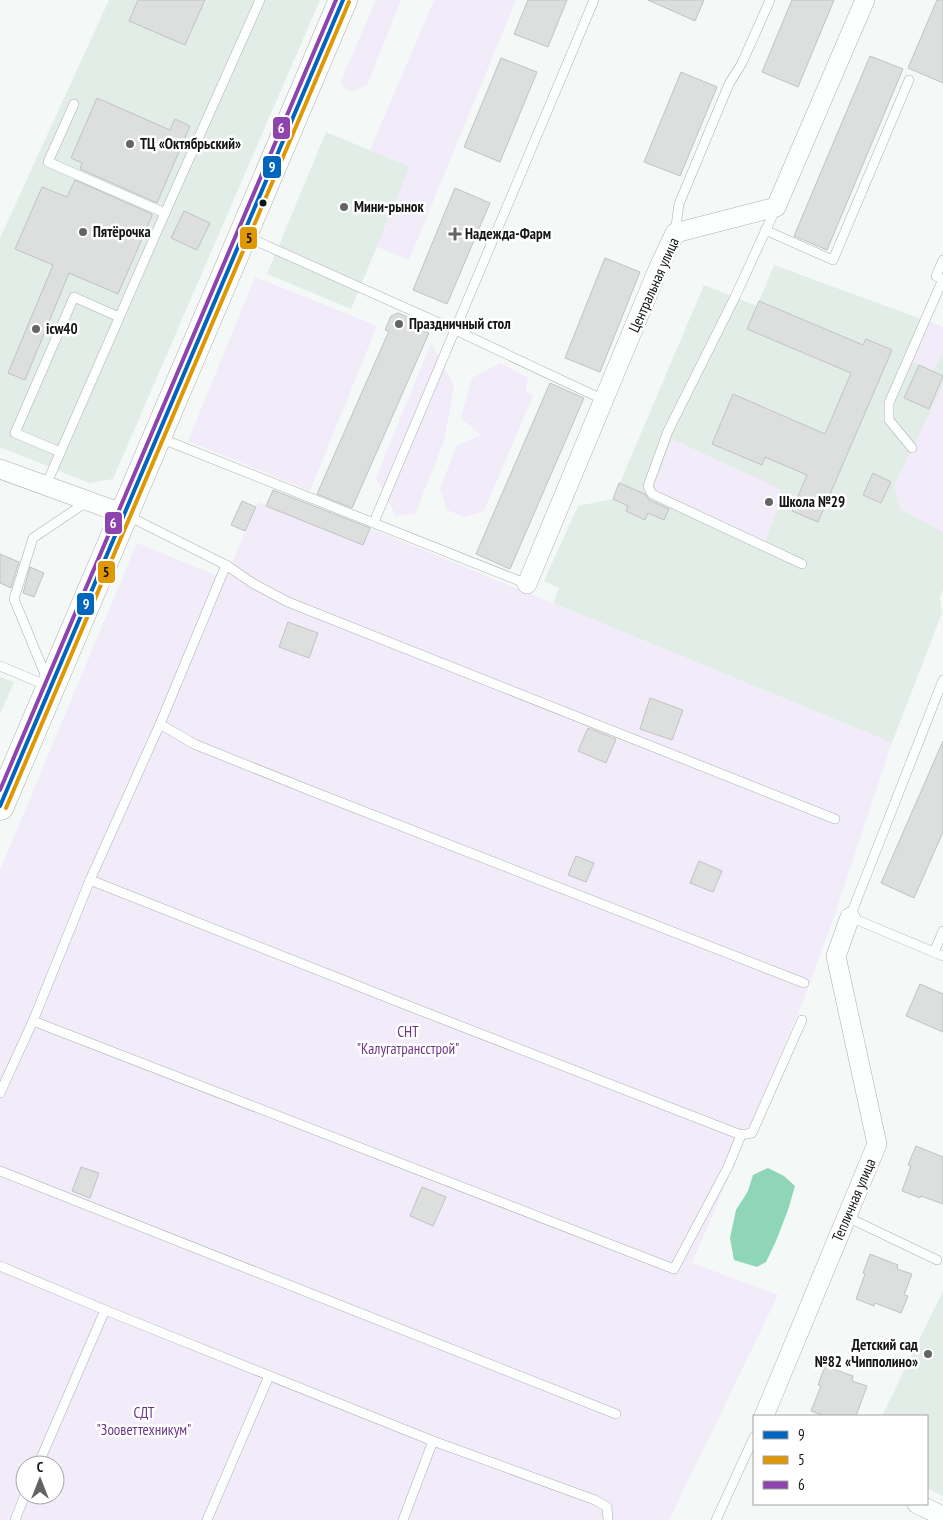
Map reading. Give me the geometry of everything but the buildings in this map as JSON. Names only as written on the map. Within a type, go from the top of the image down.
[{"type":"main road","points":[[0,806],[343,0]]},
{"type":"street","points":[[776,207],[865,0]]},
{"type":"street","name":"Центральная улица","points":[[527,584],[659,267],[676,233],[776,207]]},
{"type":"street","points":[[0,468],[124,514]]},
{"type":"street","name":"Тепличная улица","points":[[764,1415],[877,1144],[836,956],[850,917]]},
{"type":"street","points":[[919,1505],[943,1516]]},
{"type":"lane","points":[[46,485],[260,0]]},
{"type":"lane","points":[[374,522],[594,0]]},
{"type":"lane","points":[[676,233],[679,204],[729,84],[742,63],[770,0]]},
{"type":"lane","points":[[765,230],[833,260],[909,80]]},
{"type":"lane","points":[[74,104],[48,162],[165,213]]},
{"type":"lane","points":[[776,207],[735,297],[668,430],[648,486],[652,494],[802,564]]},
{"type":"lane","points":[[243,235],[605,400]]},
{"type":"lane","points":[[912,448],[888,420],[890,403],[943,279],[936,276],[943,260]]},
{"type":"lane","points":[[60,452],[15,433],[70,306],[74,297],[119,317]]},
{"type":"lane","points":[[157,437],[527,584]]},
{"type":"lane","points":[[51,687],[14,599],[33,538],[89,501]]},
{"type":"lane","points":[[124,514],[226,565],[254,584],[288,602],[834,819]]},
{"type":"lane","points":[[0,1094],[33,1021],[90,880],[160,724],[226,565]]},
{"type":"lane","points":[[0,666],[51,687]]},
{"type":"lane","points":[[943,680],[850,917],[943,956]]},
{"type":"lane","points":[[160,724],[194,744],[804,983]]},
{"type":"lane","points":[[90,880],[741,1135],[752,1133],[802,1020]]},
{"type":"lane","points":[[934,952],[943,931]]},
{"type":"lane","points":[[33,1021],[674,1270],[728,1167],[741,1135]]},
{"type":"lane","points":[[0,1171],[616,1414]]},
{"type":"lane","points":[[847,1217],[936,1260]]},
{"type":"lane","points":[[0,1266],[433,1441],[595,1500],[606,1507],[608,1520]]},
{"type":"lane","points":[[42,1455],[105,1310]]},
{"type":"lane","points":[[207,1520],[269,1376]]},
{"type":"lane","points":[[716,1520],[753,1439]]},
{"type":"lane","points":[[403,1520],[433,1441]]},
{"type":"lane","points":[[15,1520],[21,1505]]},
{"type":"shaded area","points":[[109,0],[320,0],[113,479],[89,483],[0,447],[0,238]]},
{"type":"shaded area","name":"Мини-рынок","points":[[326,132],[410,167],[351,309],[267,274]]},
{"type":"shaded area","name":"Школа №29","points":[[774,265],[943,327],[943,590],[940,597],[942,613],[892,743],[553,603],[559,588],[544,581],[578,506],[613,499],[704,285],[757,306]]},
{"type":"shaded area","points":[[0,677],[14,682],[0,714]]},
{"type":"shaded area","points":[[768,1168],[784,1176],[795,1186],[776,1241],[766,1262],[757,1267],[734,1260],[730,1238],[736,1210],[748,1191],[753,1175]]},
{"type":"shaded area","name":"Детский сад №82 «Чипполино»","points":[[943,1291],[943,1496],[928,1488],[928,1415],[882,1415]]},
{"type":"green space","points":[[376,0],[401,0],[367,85],[351,92],[340,83]]},
{"type":"green space","points":[[434,0],[516,0],[409,260],[377,247],[410,167],[370,150]]},
{"type":"green space","points":[[255,277],[377,326],[310,491],[188,441]]},
{"type":"green space","points":[[930,322],[943,327],[943,355],[932,371],[912,362]]},
{"type":"green space","points":[[431,343],[454,386],[444,441],[415,514],[396,516],[376,478]]},
{"type":"green space","points":[[501,363],[528,378],[526,391],[533,396],[484,511],[465,517],[447,510],[440,488],[457,446],[481,435],[461,418],[472,378]]},
{"type":"green space","points":[[943,385],[943,532],[900,509],[894,486]]},
{"type":"green space","points":[[672,439],[780,489],[776,511],[765,543],[656,492],[655,484]]},
{"type":"green space","name":"СНТ \"Калугатрансстрой\"","points":[[258,502],[363,545],[370,528],[892,743],[835,914],[804,999],[692,1263],[778,1295],[669,1520],[0,1520],[0,870],[137,543],[225,579]]},
{"type":"transit line","name":"6","points":[[0,790],[336,0]]},
{"type":"transit line","name":"9","points":[[0,806],[343,0]]},
{"type":"transit line","name":"5","points":[[6,808],[349,2]]},
{"type":"place","name":"ТЦ «Октябрьский»","points":[[130,144]]},
{"type":"place","name":"Мини-рынок","points":[[344,207]]},
{"type":"place","name":"Пятёрочка","points":[[83,232]]},
{"type":"place","name":"Надежда-Фарм","points":[[455,234]]},
{"type":"place","name":"Праздничный стол","points":[[399,324]]},
{"type":"place","name":"icw40","points":[[36,329]]},
{"type":"place","name":"Школа №29","points":[[769,502]]},
{"type":"place","name":"Детский сад №82 «Чипполино»","points":[[928,1354]]},
{"type":"park label","name":"СДТ \"Зооветтехникум\"","points":[[144,1422]]}]
